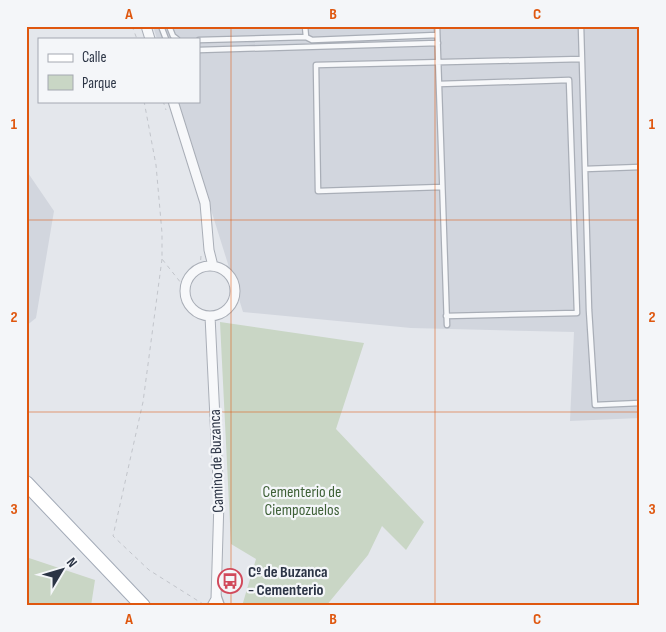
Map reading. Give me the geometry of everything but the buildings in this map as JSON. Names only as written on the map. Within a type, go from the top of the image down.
[{"type":"main road","points":[[26,483],[143,606]]},
{"type":"street","points":[[146,26],[150,38]]},
{"type":"street","points":[[173,102],[205,203],[206,266]]},
{"type":"street","points":[[206,266],[222,268],[230,275],[235,286],[232,304],[226,311],[217,315],[202,315],[190,306],[185,296],[185,288],[190,276],[206,266]]},
{"type":"street","name":"Camino de Buzanca","points":[[210,316],[219,501],[217,591],[212,606]]},
{"type":"lane","points":[[162,26],[166,38]]},
{"type":"lane","points":[[170,26],[173,36],[176,38]]},
{"type":"lane","points":[[305,26],[306,37]]},
{"type":"lane","points":[[437,26],[447,325]]},
{"type":"lane","points":[[581,26],[589,314],[595,405],[640,403]]},
{"type":"lane","points":[[200,40],[306,37],[312,40],[437,35]]},
{"type":"lane","points":[[200,50],[438,43]]},
{"type":"lane","points":[[442,187],[318,191],[316,65],[582,60]]},
{"type":"lane","points":[[440,84],[569,80],[577,312],[446,316]]},
{"type":"lane","points":[[586,169],[640,167]]},
{"type":"lane","points":[[217,591],[222,606]]},
{"type":"path","points":[[132,26],[137,38]]},
{"type":"path","points":[[144,102],[156,165],[162,233],[162,259],[143,402],[113,536],[149,570],[206,606]]},
{"type":"path","points":[[163,102],[166,110]]},
{"type":"path","points":[[205,250],[206,266]]},
{"type":"path","points":[[162,259],[185,288]]},
{"type":"shaded area","points":[[153,26],[640,26],[640,418],[570,421],[574,332],[411,328],[243,312],[177,102],[200,102],[200,38],[157,38]]},
{"type":"shaded area","points":[[26,170],[54,211],[36,318],[26,326]]},
{"type":"green space","name":"Cementerio de Ciempozuelos","points":[[220,322],[364,343],[336,429],[424,522],[406,550],[382,526],[368,555],[326,606],[242,606],[256,559],[231,544]]},
{"type":"green space","points":[[26,557],[95,580],[91,606],[26,606]]},
{"type":"place","name":"Cº de Buzanca - Cementerio","points":[[230,581]]}]
